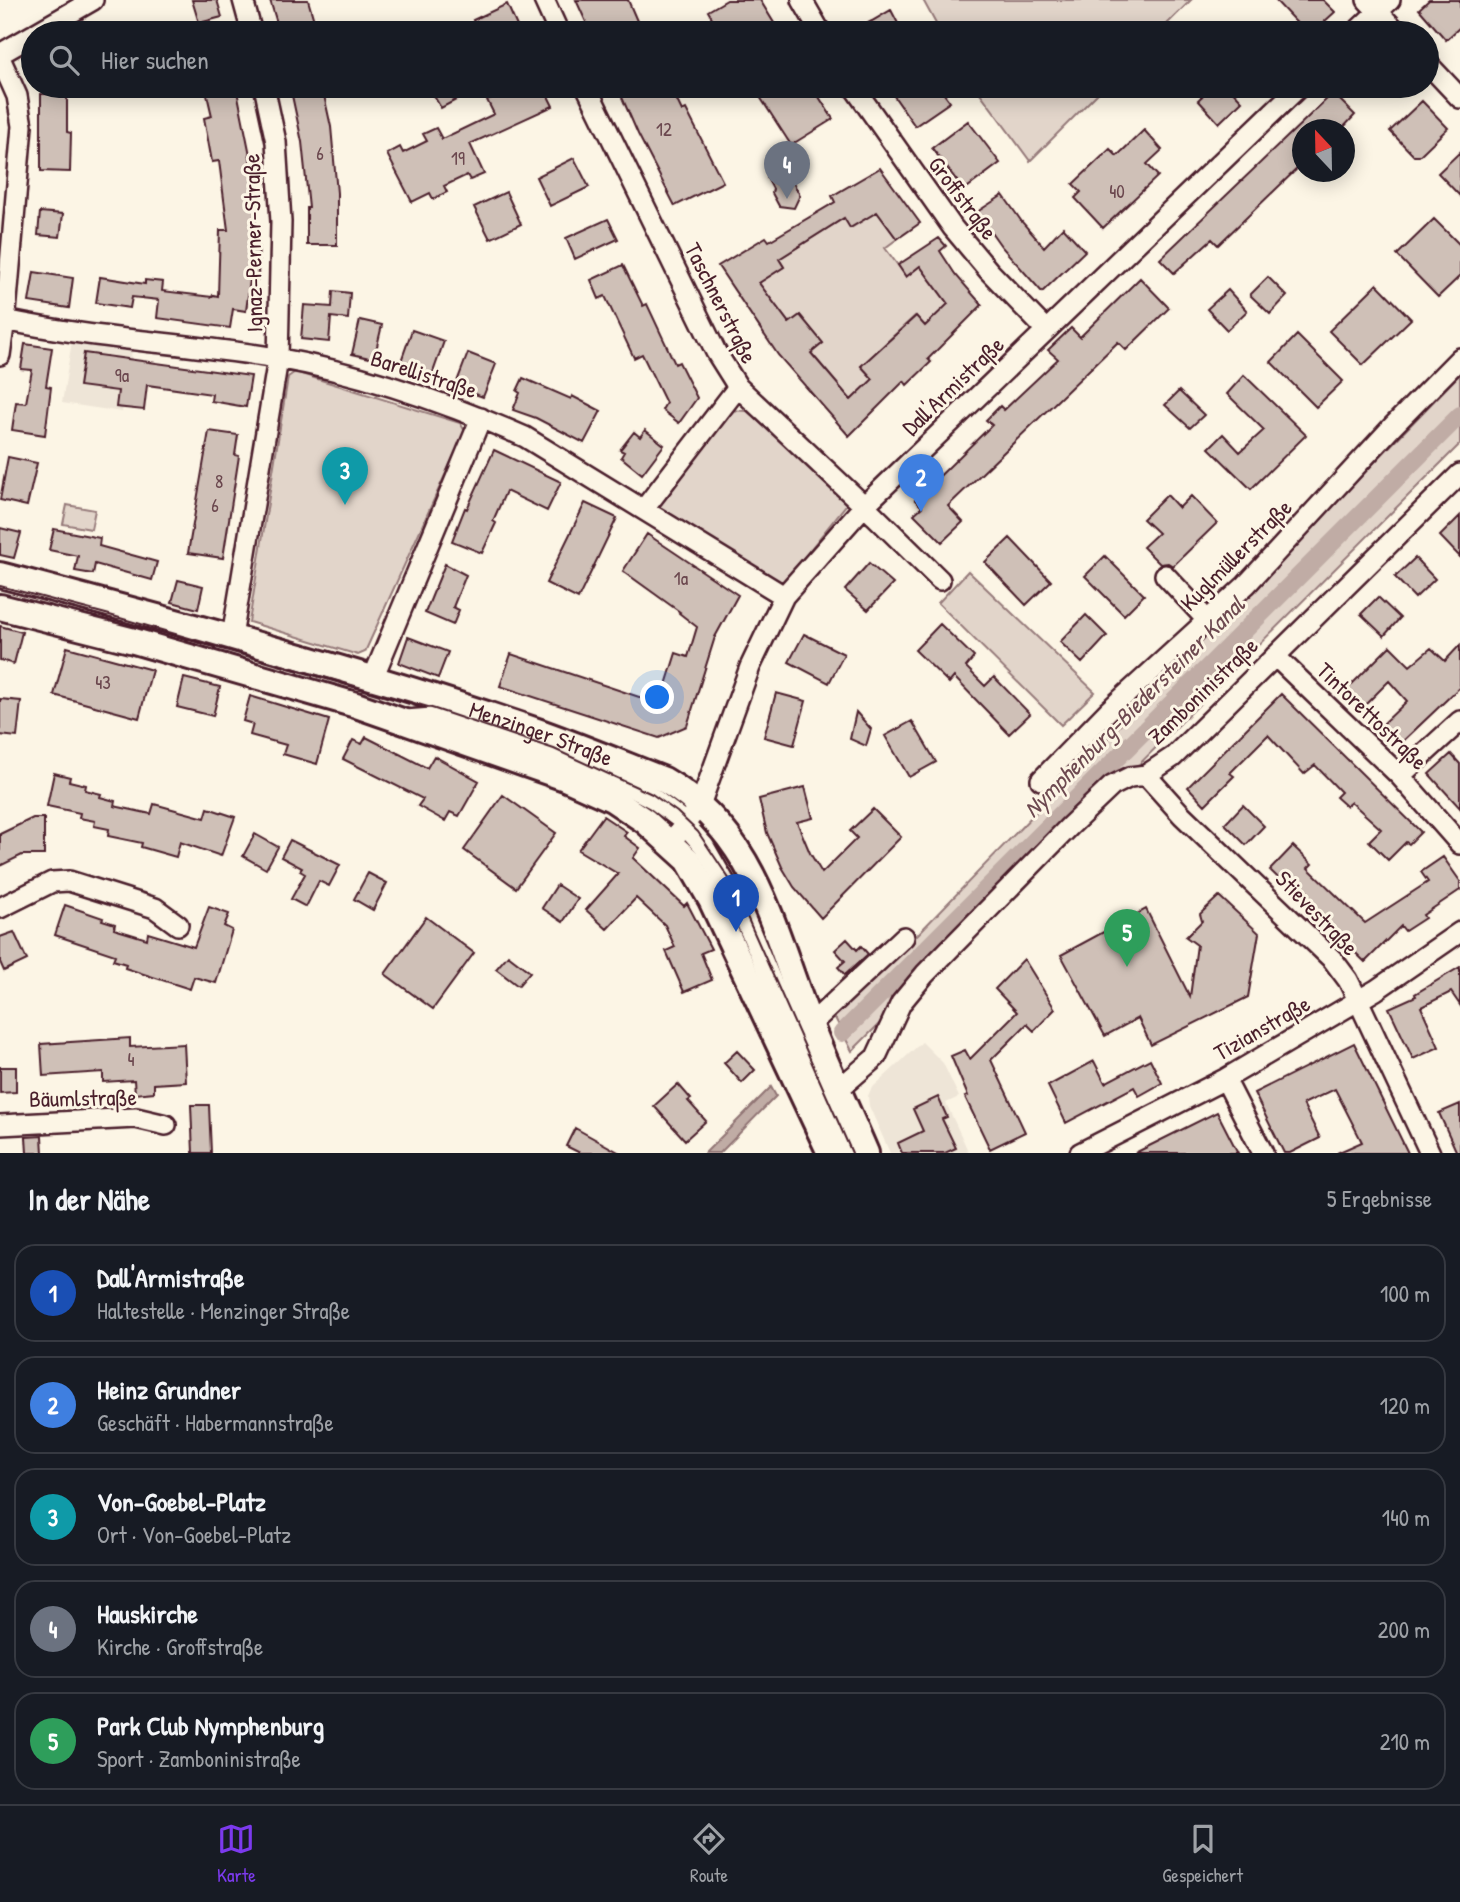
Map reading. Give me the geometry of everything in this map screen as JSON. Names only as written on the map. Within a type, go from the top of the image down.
[{"type":"main road","name":"Menzinger Straße","points":[[0,575],[373,678],[528,729],[664,780],[700,805],[731,838],[751,873],[782,942],[807,1016],[866,1153]]},
{"type":"main road","name":"Menzinger Straße","points":[[0,607],[134,641],[402,720],[565,778],[612,799],[645,821],[678,834],[688,860],[711,901],[830,1153]]},
{"type":"street","points":[[57,21],[93,0]]},
{"type":"street","points":[[243,0],[249,21]]},
{"type":"street","points":[[544,0],[554,21]]},
{"type":"street","points":[[802,0],[814,21]]},
{"type":"street","points":[[1365,21],[1378,4],[1390,21]]},
{"type":"street","points":[[0,355],[22,126],[17,96],[0,56],[21,42]]},
{"type":"street","points":[[1439,76],[1460,98]]},
{"type":"street","name":"Ignaz-Perner-Straße","points":[[232,637],[278,359],[281,222],[276,142],[267,98]]},
{"type":"street","name":"Taschnerstraße","points":[[592,98],[716,352],[738,387],[940,580]]},
{"type":"street","name":"Groffstraße","points":[[861,98],[953,228],[989,271],[1046,330]]},
{"type":"street","name":"Dall'Armistraße","points":[[678,834],[700,805],[750,667],[784,596],[864,506],[1288,98]]},
{"type":"street","name":"Barellistraße","points":[[5,320],[278,359],[384,384],[481,418],[525,437],[784,596]]},
{"type":"street","name":"Kuglmüllerstraße","points":[[1041,780],[1108,711],[1246,585],[1393,426],[1460,358]]},
{"type":"street","points":[[643,509],[738,387]]},
{"type":"street","points":[[373,678],[481,418]]},
{"type":"street","name":"Zamboninistraße","points":[[838,1087],[876,1057],[901,1003],[925,974],[1070,826],[1112,786],[1130,777],[1146,775],[1173,757],[1458,479]]},
{"type":"street","points":[[1165,575],[1207,620]]},
{"type":"street","name":"Tintorettostraße","points":[[1275,656],[1400,776],[1460,844]]},
{"type":"street","points":[[402,720],[444,717],[544,749],[654,799],[678,834],[704,846],[742,912],[845,1153]]},
{"type":"street","points":[[1400,776],[1460,721]]},
{"type":"street","points":[[528,729],[544,749]]},
{"type":"street","name":"Stievestraße","points":[[1146,775],[1182,815],[1333,960],[1358,1000],[1430,1153]]},
{"type":"street","points":[[0,908],[52,882],[69,881],[155,908],[178,925]]},
{"type":"street","name":"Tizianstraße","points":[[1080,1153],[1225,1079],[1358,1000],[1460,932]]},
{"type":"street","points":[[774,985],[807,1016],[904,937]]},
{"type":"street","points":[[1225,1079],[1263,1153]]},
{"type":"street","name":"Bäumlstraße","points":[[0,1125],[136,1118],[166,1125]]},
{"type":"shaded area","points":[[923,0],[1191,0],[1170,21],[934,21]]},
{"type":"shaded area","points":[[984,98],[1093,98],[1030,161]]},
{"type":"shaded area","points":[[877,212],[897,239],[885,248],[906,276],[920,266],[948,304],[925,326],[915,316],[861,366],[873,379],[851,400],[811,353],[823,343],[800,315],[789,323],[759,283],[784,267],[779,259],[844,218],[851,228]]},
{"type":"shaded area","points":[[72,341],[132,350],[122,412],[62,403]]},
{"type":"shaded area","points":[[295,372],[460,423],[465,431],[365,652],[358,655],[249,622],[288,377]]},
{"type":"shaded area","points":[[1460,374],[1460,444],[852,1051],[833,1014],[918,934]]},
{"type":"shaded area","points":[[727,410],[747,411],[849,501],[785,581],[773,582],[653,507]]},
{"type":"shaded area","points":[[67,505],[95,510],[91,529],[63,524]]},
{"type":"shaded area","points":[[968,571],[1095,692],[1061,725],[938,603]]},
{"type":"shaded area","points":[[922,1042],[943,1063],[959,1097],[946,1103],[969,1153],[890,1153],[869,1106],[868,1096],[871,1089]]},
{"type":"shaded area","points":[[771,1087],[776,1096],[720,1153],[705,1153]]},
{"type":"building","points":[[192,0],[217,0],[222,17],[198,21]]},
{"type":"building","points":[[270,0],[308,0],[314,21],[276,21]]},
{"type":"building","points":[[576,0],[628,0],[637,21],[586,21]]},
{"type":"building","points":[[727,0],[760,0],[773,21],[714,21],[708,11]]},
{"type":"building","points":[[1275,0],[1323,0],[1335,12],[1325,21],[1295,21]]},
{"type":"building","points":[[1429,0],[1460,0],[1460,27],[1446,40],[1439,32],[1439,21],[1429,21],[1419,9]]},
{"type":"building","points":[[507,4],[515,21],[473,21]]},
{"type":"building","points":[[891,10],[897,21],[872,21]]},
{"type":"building","points":[[41,98],[67,98],[67,132],[71,133],[70,172],[41,171]]},
{"type":"building","points":[[208,98],[238,98],[249,150],[256,231],[259,231],[258,280],[250,280],[246,311],[233,309],[230,328],[157,318],[159,300],[132,297],[130,308],[96,303],[100,277],[145,284],[145,280],[163,282],[162,291],[218,296],[220,230],[228,230],[219,161],[212,162],[204,118],[212,116]]},
{"type":"building","points":[[293,98],[325,98],[331,127],[337,193],[337,245],[307,245],[309,208],[302,142]]},
{"type":"building","points":[[435,98],[455,98],[456,100],[441,108]]},
{"type":"building","points":[[549,98],[553,106],[470,144],[484,174],[470,180],[467,175],[444,186],[447,192],[433,199],[430,193],[412,202],[387,154],[400,147],[403,153],[427,141],[423,134],[436,128],[442,139],[494,114],[487,100]]},
{"type":"building","points":[[622,98],[676,98],[682,111],[686,109],[723,182],[675,206]]},
{"type":"building","points":[[761,98],[820,98],[833,119],[791,145]]},
{"type":"building","points":[[895,98],[947,98],[950,102],[915,126]]},
{"type":"building","points":[[1239,98],[1242,101],[1219,123],[1198,100]]},
{"type":"building","points":[[1328,98],[1338,98],[1355,115],[1351,119],[1306,119]]},
{"type":"building","points":[[1422,101],[1448,128],[1419,156],[1414,156],[1390,131]]},
{"type":"building","points":[[968,121],[1000,163],[964,190],[932,148]]},
{"type":"building","points":[[1144,130],[1162,150],[1147,164],[1158,176],[1103,228],[1075,198],[1081,192],[1073,184],[1110,149],[1117,156]]},
{"type":"building","points":[[1292,132],[1292,174],[1218,245],[1212,239],[1174,273],[1160,259]]},
{"type":"building","points":[[1460,152],[1460,196],[1438,173]]},
{"type":"building","points":[[574,158],[589,187],[550,206],[536,177]]},
{"type":"building","points":[[880,168],[920,223],[897,239],[877,212],[850,228],[844,218],[779,259],[784,267],[759,283],[789,323],[800,315],[823,343],[811,353],[851,400],[873,379],[861,366],[916,316],[925,326],[948,304],[920,266],[906,277],[898,265],[939,238],[946,246],[940,251],[955,274],[982,305],[928,359],[931,362],[907,385],[904,381],[849,436],[778,355],[718,266],[766,237],[769,241],[835,202],[832,196]]},
{"type":"building","points":[[774,169],[781,171],[787,180],[792,181],[800,195],[794,208],[779,206],[772,193],[773,189],[767,178],[769,172]]},
{"type":"building","points":[[506,192],[521,224],[490,239],[474,207]]},
{"type":"building","points":[[1003,195],[1044,247],[1063,227],[1085,251],[1042,292],[1001,246],[977,212]]},
{"type":"building","points":[[40,212],[63,214],[60,237],[38,235]]},
{"type":"building","points":[[608,219],[618,239],[575,259],[566,238]]},
{"type":"building","points":[[1434,219],[1460,245],[1460,276],[1438,297],[1397,255]]},
{"type":"building","points":[[623,265],[643,306],[647,304],[675,364],[679,362],[697,398],[679,423],[662,410],[666,403],[642,354],[634,358],[605,296],[599,299],[591,280]]},
{"type":"building","points":[[34,272],[73,278],[69,308],[29,302]]},
{"type":"building","points":[[1268,277],[1287,296],[1270,314],[1250,295]]},
{"type":"building","points":[[1140,278],[1169,308],[1126,350],[1118,342],[948,506],[963,522],[942,542],[914,514],[922,507],[915,500],[992,425],[986,420],[1000,406],[1004,410],[1058,359],[1048,350],[1071,328],[1080,337]]},
{"type":"building","points":[[1377,284],[1411,319],[1363,365],[1329,331]]},
{"type":"building","points":[[1228,290],[1247,311],[1227,330],[1207,309]]},
{"type":"building","points":[[333,291],[350,293],[348,319],[331,317],[329,342],[301,339],[304,305],[332,307]]},
{"type":"building","points":[[360,320],[382,325],[374,359],[352,354]]},
{"type":"building","points":[[412,330],[444,341],[431,378],[399,367]]},
{"type":"building","points":[[1297,335],[1343,381],[1316,407],[1271,362]]},
{"type":"building","points":[[25,344],[52,348],[46,386],[51,387],[45,435],[12,430],[16,402],[26,403],[32,370],[21,369]]},
{"type":"building","points":[[84,353],[251,376],[246,407],[211,401],[212,394],[147,385],[144,410],[116,407],[118,391],[79,386]]},
{"type":"building","points":[[468,353],[496,364],[483,397],[455,387]]},
{"type":"building","points":[[1244,375],[1306,435],[1251,489],[1209,448],[1223,434],[1240,452],[1264,430],[1227,394]]},
{"type":"building","points":[[523,378],[571,399],[572,396],[601,411],[584,443],[536,418],[513,410]]},
{"type":"building","points":[[1179,391],[1204,415],[1190,428],[1165,405]]},
{"type":"building","points":[[645,430],[664,445],[642,474],[621,457],[624,452],[620,450],[634,432],[640,437]]},
{"type":"building","points":[[209,431],[238,435],[235,455],[239,456],[223,558],[188,553]]},
{"type":"building","points":[[494,450],[561,482],[547,511],[506,491],[493,521],[496,523],[482,553],[452,541]]},
{"type":"building","points":[[8,457],[37,463],[27,506],[0,500]]},
{"type":"building","points":[[1167,495],[1179,508],[1191,496],[1217,523],[1173,566],[1168,563],[1160,564],[1143,547],[1158,533],[1143,519]]},
{"type":"building","points":[[585,503],[617,518],[578,599],[546,583]]},
{"type":"building","points":[[1460,516],[1460,557],[1440,536]]},
{"type":"building","points":[[0,528],[21,533],[14,558],[0,555]]},
{"type":"building","points":[[54,529],[100,538],[99,546],[157,562],[152,580],[95,564],[93,574],[75,571],[78,556],[49,550]]},
{"type":"building","points":[[647,534],[738,595],[715,637],[687,726],[659,738],[500,686],[511,654],[660,704],[676,653],[688,657],[697,627],[623,571]]},
{"type":"building","points":[[1010,538],[1051,581],[1026,605],[985,562]]},
{"type":"building","points":[[1105,556],[1144,595],[1124,615],[1085,576]]},
{"type":"building","points":[[1415,558],[1435,579],[1415,598],[1395,577]]},
{"type":"building","points":[[869,563],[893,584],[868,610],[845,590]]},
{"type":"building","points":[[445,564],[466,575],[453,607],[459,610],[453,625],[425,613]]},
{"type":"building","points":[[178,580],[203,586],[198,609],[172,602]]},
{"type":"building","points":[[1378,597],[1400,618],[1384,636],[1361,614]]},
{"type":"building","points":[[1086,615],[1107,636],[1082,663],[1060,642]]},
{"type":"building","points":[[940,624],[974,657],[966,667],[985,686],[994,677],[1030,714],[1009,734],[954,677],[949,683],[915,650]]},
{"type":"building","points":[[0,626],[22,632],[14,664],[0,660]]},
{"type":"building","points":[[804,634],[844,654],[829,683],[789,662]]},
{"type":"building","points":[[408,637],[448,652],[438,678],[399,663]]},
{"type":"building","points":[[1460,645],[1460,687],[1400,744],[1381,726],[1407,701],[1389,681],[1362,708],[1345,691],[1390,646],[1410,666],[1431,648],[1445,661]]},
{"type":"building","points":[[67,647],[152,670],[139,718],[54,695]]},
{"type":"building","points":[[184,678],[220,687],[213,716],[177,707]]},
{"type":"building","points":[[776,693],[806,701],[794,745],[764,737]]},
{"type":"building","points":[[1281,694],[1421,832],[1388,860],[1369,841],[1381,829],[1351,802],[1346,806],[1336,797],[1341,792],[1315,765],[1304,774],[1268,735],[1230,773],[1234,776],[1205,805],[1188,787]]},
{"type":"building","points":[[250,696],[329,720],[317,764],[283,754],[286,745],[250,735],[253,724],[243,721]]},
{"type":"building","points":[[0,699],[21,701],[17,737],[0,735]]},
{"type":"building","points":[[856,712],[871,729],[866,746],[850,739]]},
{"type":"building","points":[[912,721],[936,762],[909,777],[885,736]]},
{"type":"building","points":[[366,737],[427,768],[434,756],[479,781],[459,816],[450,812],[445,821],[418,806],[423,799],[343,759],[353,740],[362,744]]},
{"type":"building","points":[[1451,754],[1460,764],[1460,808],[1429,774]]},
{"type":"building","points":[[54,773],[70,777],[69,781],[86,785],[85,790],[115,801],[114,806],[151,814],[154,804],[205,818],[208,808],[235,817],[221,856],[180,842],[176,857],[141,847],[142,843],[108,836],[109,829],[94,826],[95,821],[79,818],[80,813],[47,806]]},
{"type":"building","points":[[805,787],[813,818],[797,822],[822,873],[857,838],[850,831],[873,809],[901,837],[821,918],[794,887],[782,867],[767,833],[759,799]]},
{"type":"building","points":[[503,795],[556,833],[516,888],[464,850]]},
{"type":"building","points":[[1243,805],[1264,826],[1246,845],[1225,824]]},
{"type":"building","points":[[603,816],[627,832],[624,836],[640,848],[633,858],[684,906],[687,903],[711,949],[701,953],[712,980],[684,992],[666,951],[675,947],[665,925],[636,898],[607,929],[586,910],[618,874],[578,850]]},
{"type":"building","points":[[33,818],[44,818],[44,855],[22,855],[0,866],[0,834]]},
{"type":"building","points":[[255,834],[278,847],[266,869],[243,856]]},
{"type":"building","points":[[290,840],[340,865],[329,886],[319,881],[306,907],[291,899],[305,874],[300,871],[302,868],[281,857]]},
{"type":"building","points":[[1293,846],[1312,864],[1308,868],[1365,923],[1428,882],[1421,872],[1443,857],[1460,881],[1460,890],[1405,931],[1401,926],[1365,962],[1270,870]]},
{"type":"building","points":[[368,873],[387,883],[373,910],[354,899]]},
{"type":"building","points":[[557,885],[578,899],[563,922],[542,908]]},
{"type":"building","points":[[1219,896],[1259,933],[1248,997],[1151,1045],[1138,1018],[1105,1036],[1061,955],[1146,909],[1190,997],[1197,945],[1186,937],[1202,921],[1200,914]]},
{"type":"building","points":[[65,905],[103,918],[102,920],[115,924],[114,929],[147,939],[148,933],[194,947],[209,907],[229,914],[224,926],[232,930],[216,983],[194,977],[190,989],[125,968],[126,964],[113,960],[115,955],[55,935]]},
{"type":"building","points":[[426,917],[474,953],[433,1009],[385,974]]},
{"type":"building","points":[[14,932],[27,960],[4,971],[0,962],[0,937]]},
{"type":"building","points":[[847,939],[857,950],[861,946],[868,954],[845,975],[838,967],[845,961],[835,950]]},
{"type":"building","points":[[508,955],[530,972],[518,986],[496,969]]},
{"type":"building","points":[[1024,959],[1055,1009],[1034,1031],[1027,1024],[991,1060],[1025,1132],[990,1149],[965,1097],[968,1096],[951,1056],[965,1050],[970,1059],[1017,1012],[995,989]]},
{"type":"building","points":[[1460,967],[1460,1005],[1451,992],[1421,1007],[1439,1047],[1413,1059],[1389,1008],[1416,996],[1415,994]]},
{"type":"building","points":[[130,1038],[130,1047],[184,1044],[186,1082],[154,1084],[154,1092],[135,1094],[134,1080],[103,1082],[103,1072],[43,1076],[41,1044]]},
{"type":"building","points":[[1354,1043],[1408,1153],[1337,1153],[1362,1142],[1335,1089],[1303,1104],[1320,1138],[1290,1153],[1284,1153],[1254,1093]]},
{"type":"building","points":[[737,1051],[755,1070],[742,1083],[724,1063]]},
{"type":"building","points":[[1150,1059],[1162,1083],[1139,1096],[1134,1087],[1066,1123],[1048,1086],[1094,1061],[1105,1083]]},
{"type":"building","points":[[0,1067],[16,1067],[16,1092],[0,1093]]},
{"type":"building","points":[[678,1084],[691,1099],[688,1101],[706,1121],[685,1140],[654,1106]]},
{"type":"building","points":[[938,1097],[947,1117],[942,1119],[956,1148],[945,1153],[902,1153],[898,1143],[923,1131],[913,1109]]},
{"type":"building","points":[[1460,1104],[1460,1153],[1457,1153],[1439,1113]]},
{"type":"building","points":[[191,1105],[209,1105],[211,1153],[193,1153]]},
{"type":"building","points":[[1217,1112],[1238,1153],[1135,1153]]},
{"type":"building","points":[[575,1128],[620,1153],[580,1153],[566,1146]]},
{"type":"building","points":[[42,1136],[43,1153],[27,1153],[26,1137]]},
{"type":"waterway","name":"Nymphenburg-Biedersteiner Kanal","points":[[842,1033],[1460,415]]},
{"type":"tram line","points":[[0,586],[435,709],[554,749],[652,794],[698,832],[732,883],[852,1153]]},
{"type":"place","name":"Hauskirche","points":[[787,199]]},
{"type":"place","name":"Von-Goebel-Platz","points":[[345,505]]},
{"type":"place","name":"Heinz Grundner","points":[[921,512]]},
{"type":"place","name":"Dall'Armistraße","points":[[736,932]]},
{"type":"place","name":"Park Club Nymphenburg","points":[[1127,967]]}]
